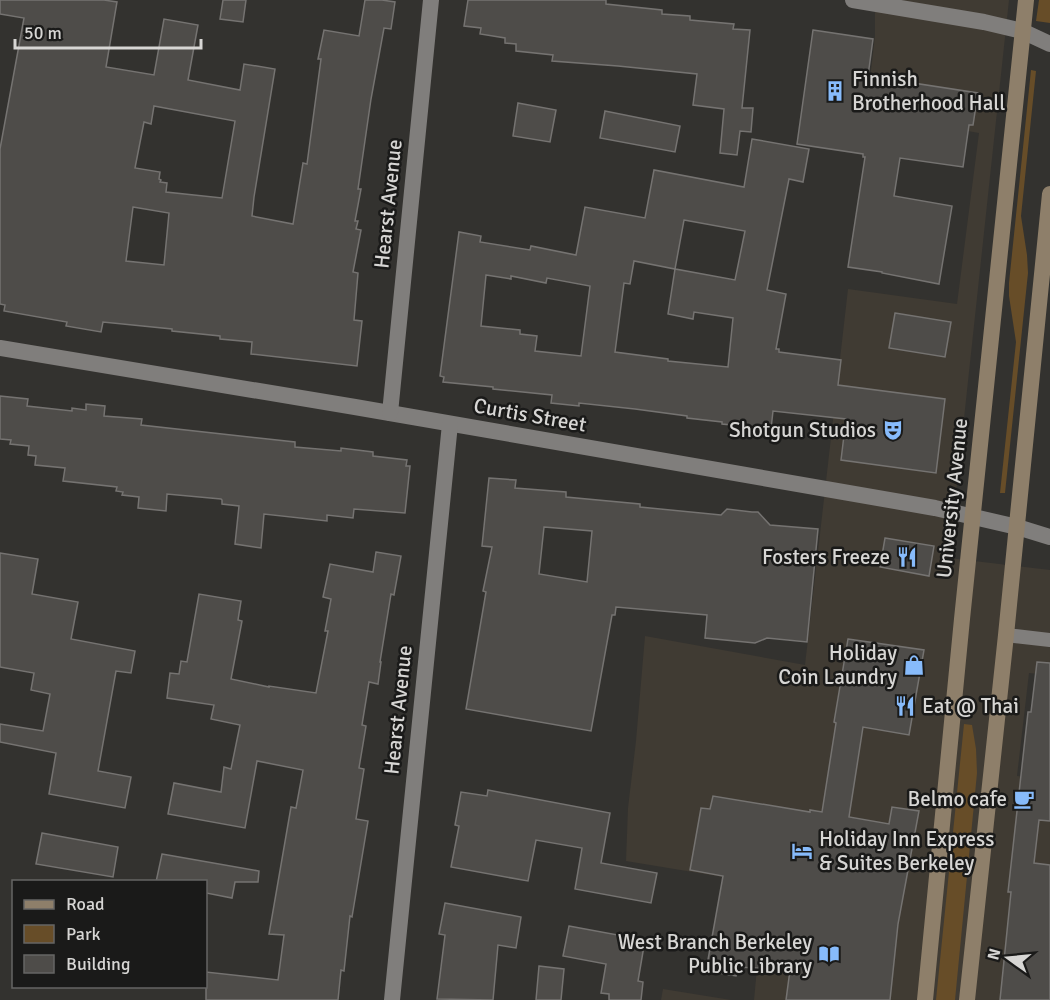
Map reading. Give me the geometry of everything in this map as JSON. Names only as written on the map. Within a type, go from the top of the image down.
[{"type":"main road","name":"University Avenue","points":[[925,1000],[1026,0]]},
{"type":"main road","points":[[967,1000],[1050,194]]},
{"type":"street","name":"Hearst Avenue","points":[[390,413],[431,0]]},
{"type":"street","points":[[853,0],[984,22],[1022,31],[1050,44]]},
{"type":"street","name":"Curtis Street","points":[[0,348],[935,508],[1050,537]]},
{"type":"street","name":"Hearst Avenue","points":[[392,1000],[450,424]]},
{"type":"lane","points":[[1006,635],[1050,640]]},
{"type":"shaded area","points":[[875,0],[1009,0],[949,558],[1050,570],[1050,675],[1029,673],[1017,776],[1050,780],[1050,1000],[754,1000],[765,884],[626,861],[628,808],[645,636],[805,665],[848,289],[957,304],[979,133],[866,113],[875,36]]},
{"type":"shaded area","points":[[663,989],[731,1000],[661,1000]]},
{"type":"green space","points":[[1039,0],[1050,0],[1050,23],[1036,21]]},
{"type":"green space","points":[[1031,70],[1036,71],[1021,216],[1028,273],[1005,493],[1000,493],[1016,342],[1009,283]]},
{"type":"green space","points":[[964,724],[972,725],[977,773],[955,1000],[936,1000]]},
{"type":"building","points":[[0,0],[117,2],[106,67],[154,75],[164,19],[198,25],[188,80],[240,90],[244,64],[275,69],[252,216],[293,224],[303,163],[307,164],[321,59],[318,59],[324,30],[359,36],[365,0],[395,2],[391,29],[384,28],[358,189],[361,189],[355,221],[358,221],[356,229],[361,230],[353,272],[358,273],[354,320],[362,321],[357,366],[251,354],[252,342],[220,339],[220,336],[103,322],[101,332],[66,326],[67,322],[4,311],[5,305],[0,304],[0,149],[24,18],[0,14]],"holes":[[[154,106],[235,121],[222,198],[166,192],[167,183],[160,182],[160,172],[135,168],[144,122],[151,124]],[[133,207],[169,213],[164,265],[126,261]]]},
{"type":"building","points":[[223,0],[246,0],[243,22],[220,19]]},
{"type":"building","points":[[468,0],[606,0],[606,4],[662,10],[662,14],[690,16],[690,20],[734,24],[733,29],[750,30],[742,108],[753,108],[751,132],[740,131],[737,155],[720,153],[724,109],[693,105],[697,74],[552,61],[553,55],[516,51],[516,44],[505,43],[505,38],[480,34],[481,28],[464,26]]},
{"type":"building","points":[[813,30],[873,39],[868,76],[978,93],[973,125],[969,125],[963,167],[900,158],[894,196],[952,206],[939,284],[848,267],[865,157],[863,154],[797,144]]},
{"type":"building","points":[[518,103],[556,110],[550,142],[513,136]]},
{"type":"building","points":[[605,111],[680,126],[675,152],[600,138]]},
{"type":"building","points":[[752,139],[809,149],[803,182],[789,179],[767,290],[786,294],[776,349],[779,349],[779,352],[841,360],[838,385],[945,399],[936,473],[841,460],[846,419],[773,411],[771,429],[722,424],[722,422],[635,409],[579,403],[579,406],[551,403],[552,395],[443,382],[444,377],[440,376],[459,232],[481,236],[480,242],[530,250],[531,246],[576,255],[585,207],[645,218],[654,170],[744,187]],"holes":[[[684,220],[745,231],[735,280],[675,269]],[[634,261],[675,269],[668,314],[693,319],[694,312],[733,318],[728,367],[668,361],[668,359],[615,352],[624,283],[630,284]],[[486,275],[511,279],[511,276],[546,283],[547,278],[590,286],[581,356],[535,351],[537,336],[520,334],[520,330],[481,326]]]},
{"type":"building","points":[[895,313],[951,322],[945,357],[889,348]]},
{"type":"building","points":[[0,396],[28,399],[27,406],[72,411],[72,408],[86,410],[86,404],[105,406],[104,416],[142,419],[141,425],[295,442],[295,447],[341,451],[341,448],[373,452],[373,456],[407,460],[406,466],[410,466],[405,513],[354,509],[353,518],[327,515],[327,521],[264,514],[261,548],[235,544],[239,506],[222,504],[221,499],[167,494],[166,511],[138,508],[139,497],[122,495],[123,492],[116,491],[117,487],[63,481],[65,468],[35,465],[36,456],[28,455],[29,446],[10,444],[11,440],[0,439]]},
{"type":"building","points":[[489,478],[516,480],[515,488],[566,492],[566,497],[640,504],[640,507],[721,515],[727,509],[758,512],[770,525],[818,529],[807,642],[767,638],[755,643],[705,638],[707,615],[616,607],[615,615],[612,615],[591,731],[466,709],[486,592],[483,591],[492,547],[482,546]],"holes":[[[544,527],[592,531],[587,582],[539,574]]]},
{"type":"building","name":"Fosters Freeze","points":[[885,538],[934,546],[929,576],[880,567]]},
{"type":"building","points":[[376,552],[401,556],[394,595],[391,594],[378,684],[369,682],[362,725],[366,726],[359,768],[364,769],[356,819],[368,821],[352,917],[350,916],[344,971],[341,970],[338,1000],[206,1000],[207,972],[278,980],[284,935],[269,934],[291,807],[296,808],[303,770],[257,761],[245,828],[168,814],[174,783],[221,792],[224,767],[231,769],[240,725],[211,719],[214,705],[167,698],[170,673],[179,674],[181,661],[187,662],[199,594],[241,601],[238,620],[242,621],[231,679],[316,693],[328,631],[325,631],[331,599],[323,597],[330,564],[373,572]]},
{"type":"building","points":[[0,553],[38,559],[32,594],[78,602],[71,639],[135,651],[131,673],[116,671],[98,771],[131,777],[125,808],[49,794],[56,753],[0,742],[0,724],[43,731],[50,694],[31,690],[34,673],[0,667]]},
{"type":"building","points":[[848,639],[924,650],[909,735],[863,727],[849,817],[889,824],[892,807],[919,811],[898,924],[890,1000],[786,1000],[790,970],[738,967],[736,976],[706,971],[723,876],[690,870],[701,808],[710,809],[713,796],[822,812]]},
{"type":"building","points":[[1037,662],[1050,663],[1050,821],[1039,820],[1034,863],[1050,865],[1050,1000],[1000,1000],[1011,892],[1008,892],[1028,712],[1031,712]]},
{"type":"building","points":[[488,790],[610,813],[601,863],[657,873],[651,903],[575,889],[582,848],[536,840],[528,881],[451,867],[459,826],[455,825],[461,792],[487,796]]},
{"type":"building","points":[[42,833],[118,847],[113,877],[36,864]]},
{"type":"building","points":[[162,854],[259,871],[258,882],[235,882],[232,898],[207,893],[207,880],[156,880]]},
{"type":"building","points":[[445,903],[521,917],[516,948],[498,945],[493,1000],[437,999],[445,935],[439,934]]},
{"type":"building","points":[[569,926],[645,940],[638,981],[643,982],[641,1000],[609,1000],[609,994],[601,993],[606,964],[563,956]]},
{"type":"building","points":[[539,966],[564,969],[561,1000],[536,1000]]},
{"type":"place","name":"Finnish Brotherhood Hall","points":[[835,91]]},
{"type":"place","name":"Shotgun Studios","points":[[893,430]]},
{"type":"place","name":"Fosters Freeze","points":[[907,557]]},
{"type":"place","name":"Holiday Coin Laundry","points":[[914,665]]},
{"type":"place","name":"Eat @ Thai","points":[[905,706]]},
{"type":"place","name":"Belmo cafe","points":[[1024,799]]},
{"type":"place","name":"Holiday Inn Express & Suites Berkeley","points":[[802,851]]},
{"type":"place","name":"West Branch Berkeley Public Library","points":[[829,954]]}]
